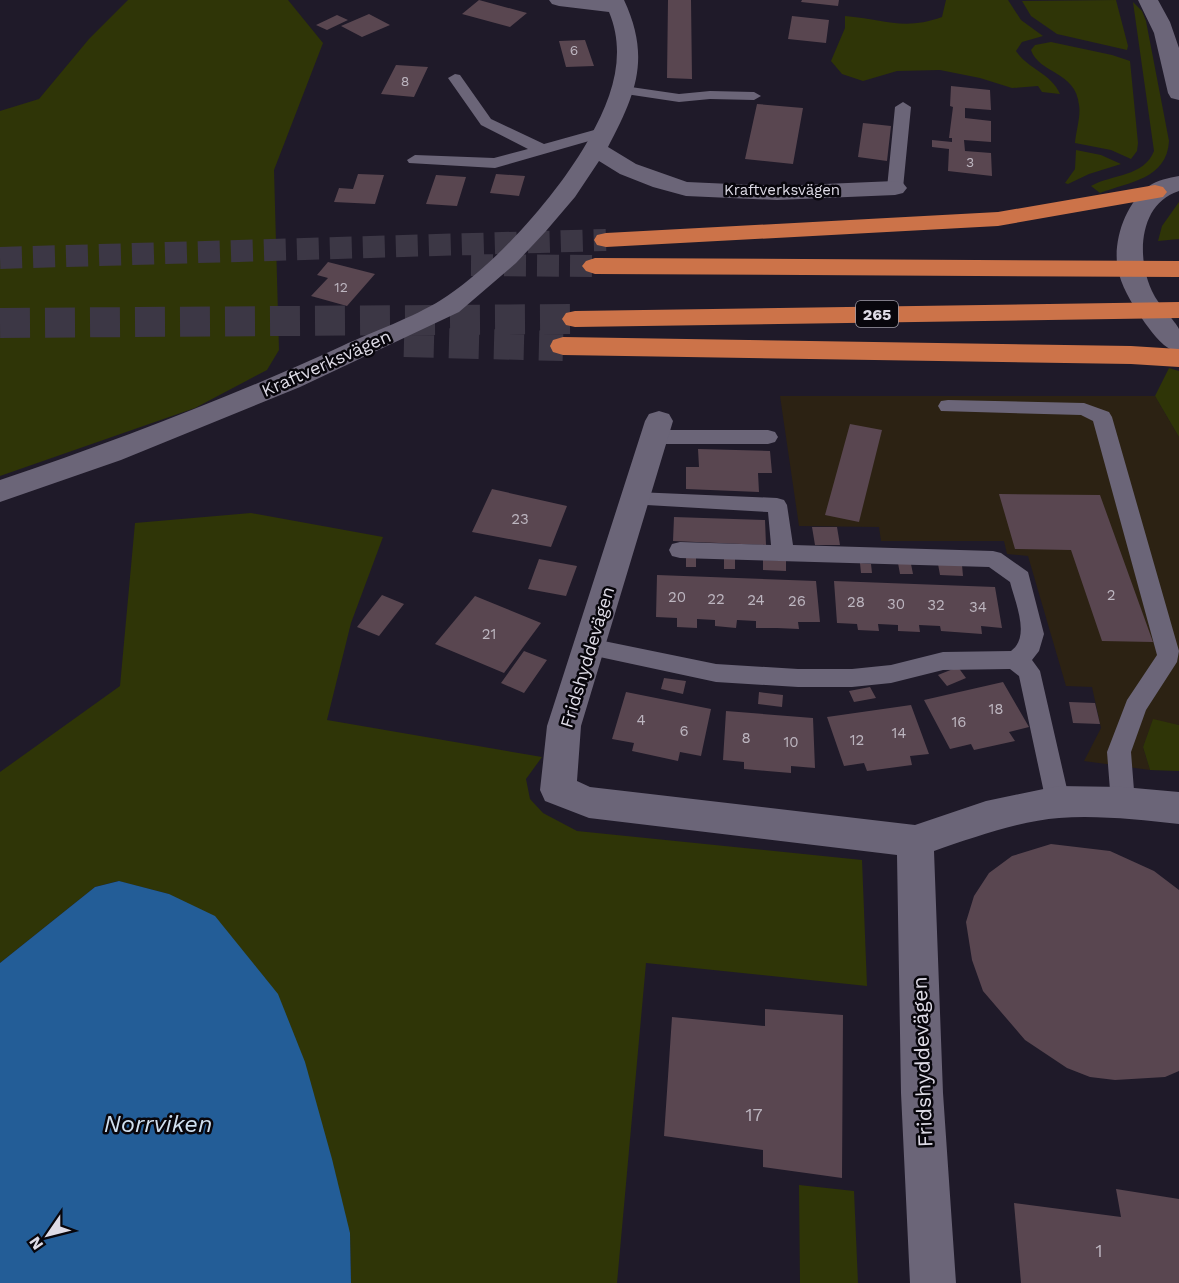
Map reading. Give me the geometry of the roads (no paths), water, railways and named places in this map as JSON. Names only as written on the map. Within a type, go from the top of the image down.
[{"type":"highway","points":[[606,240],[998,219],[1169,184]]},
{"type":"highway","points":[[595,266],[1179,270]]},
{"type":"highway","name":"265","points":[[575,319],[1173,327]]},
{"type":"highway","points":[[563,346],[1131,355],[1179,358]]},
{"type":"street","points":[[559,0],[616,3]]},
{"type":"street","points":[[1148,0],[1161,21],[1172,57],[1179,93]]},
{"type":"street","name":"Kraftverksvägen","points":[[0,491],[111,453],[290,381],[450,306],[476,286],[519,245],[575,182],[601,141],[624,90],[629,47],[616,3]]},
{"type":"street","name":"Kraftverksvägen","points":[[601,141],[628,169],[686,189],[777,193],[895,188]]},
{"type":"street","points":[[1169,184],[1138,217],[1130,240],[1131,273],[1142,297],[1173,327]]},
{"type":"street","name":"Fridshyddevägen","points":[[657,429],[564,726],[558,790],[589,802],[915,841],[986,817],[1058,802],[1179,808]]},
{"type":"street","name":"Fridshyddevägen","points":[[915,841],[922,1093],[933,1283]]},
{"type":"lane","points":[[455,78],[486,122],[543,150]]},
{"type":"lane","points":[[624,90],[679,98],[710,95],[754,96]]},
{"type":"lane","name":"Kraftverksvägen","points":[[895,188],[903,107]]},
{"type":"lane","points":[[415,160],[495,163],[543,150],[601,141]]},
{"type":"lane","points":[[948,406],[1084,409],[1102,417],[1169,656],[1135,707],[1119,753],[1123,804]]},
{"type":"lane","points":[[657,429],[768,437]]},
{"type":"lane","points":[[636,499],[777,506],[783,553]]},
{"type":"lane","points":[[589,647],[716,673],[798,678],[852,678],[891,674],[943,661],[1015,660],[1028,651],[1033,634],[1020,578],[993,559],[681,550]]},
{"type":"lane","points":[[1015,660],[1029,671],[1058,802]]},
{"type":"water","name":"Norrviken","points":[[119,881],[169,894],[215,916],[278,994],[305,1062],[332,1159],[350,1233],[351,1283],[0,1283],[0,963],[95,887]]},
{"type":"tunnel","points":[[0,258],[606,240]]},
{"type":"tunnel","points":[[471,265],[595,266]]},
{"type":"tunnel","points":[[0,323],[575,319]]},
{"type":"tunnel","points":[[404,342],[563,346]]}]
